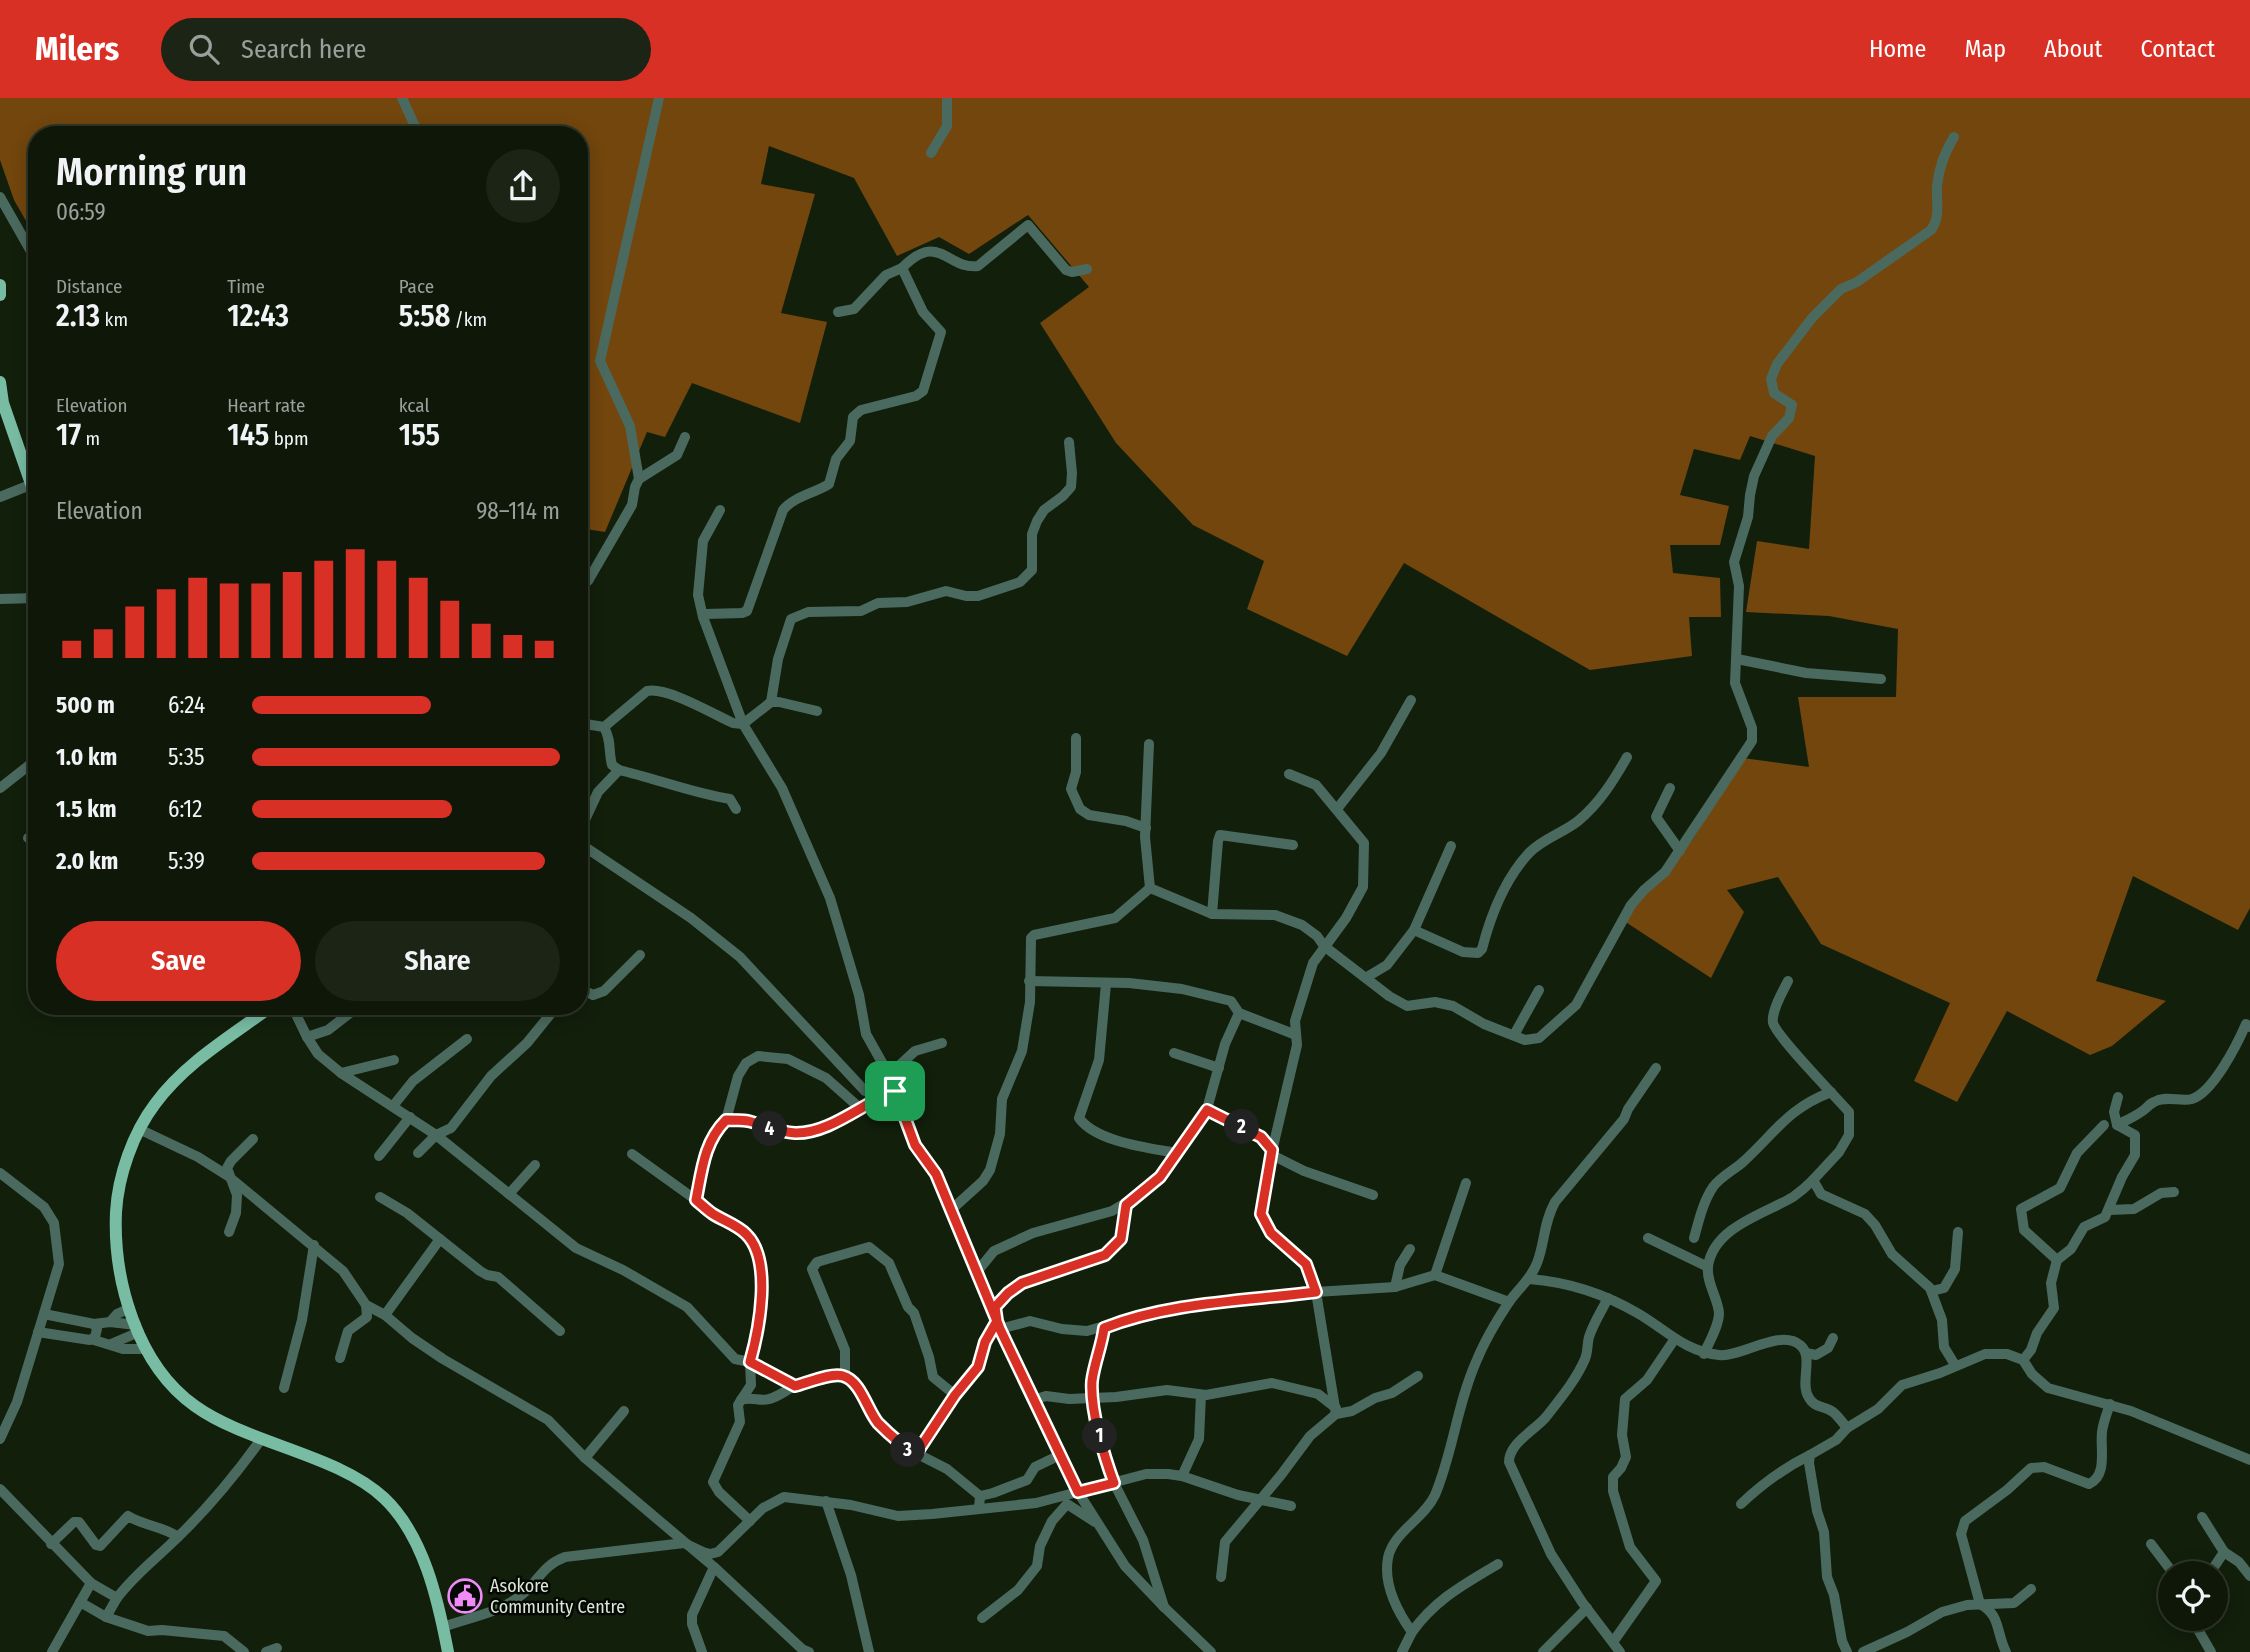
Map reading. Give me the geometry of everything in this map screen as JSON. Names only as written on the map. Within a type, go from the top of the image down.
[{"type":"main road","points":[[0,285],[0,296]]},
{"type":"main road","points":[[0,382],[3,403],[28,479]]},
{"type":"main road","points":[[260,1015],[181,1074],[155,1104],[139,1129],[121,1180],[116,1212],[122,1281],[145,1349],[171,1385],[185,1398],[213,1417],[347,1474],[382,1496],[392,1506],[423,1558],[448,1652]]},
{"type":"street","points":[[402,98],[415,126]]},
{"type":"street","points":[[639,479],[630,426],[600,362],[660,98]]},
{"type":"street","points":[[930,153],[947,126],[947,98]]},
{"type":"street","points":[[1150,888],[1212,914],[1275,915],[1301,925],[1389,996],[1407,1006],[1436,1002],[1453,1006],[1484,1024],[1525,1040],[1539,1038],[1576,1005],[1631,905],[1665,872],[1752,741],[1752,728],[1735,683],[1740,586],[1734,562],[1748,517],[1749,495],[1754,476],[1772,436],[1789,418],[1792,410],[1792,405],[1774,393],[1773,370],[1812,318],[1840,289],[1857,282],[1931,230],[1938,218],[1937,189],[1941,162],[1954,137]]},
{"type":"street","points":[[0,197],[28,246]]},
{"type":"street","points":[[838,312],[853,309],[886,275],[902,268],[912,259],[932,252],[943,254],[965,266],[978,266],[1028,225],[1066,270],[1072,272],[1087,269]]},
{"type":"street","points":[[703,617],[706,614],[742,614],[747,611],[783,510],[788,504],[818,492],[829,484],[836,459],[850,441],[856,413],[916,396],[923,391],[941,332],[923,312],[902,268]]},
{"type":"street","points":[[588,581],[632,505],[639,479],[677,455],[685,437]]},
{"type":"street","points":[[771,702],[778,659],[791,619],[808,612],[860,611],[878,604],[915,600],[946,591],[978,596],[1020,582],[1032,570],[1032,534],[1037,521],[1044,510],[1071,487],[1069,443]]},
{"type":"street","points":[[0,497],[28,486]]},
{"type":"street","points":[[720,510],[703,541],[698,595],[703,617],[743,724],[782,788],[830,898],[859,995],[866,1034],[889,1075],[915,1145],[936,1174],[998,1325],[1078,1492],[1125,1566],[1211,1652]]},
{"type":"street","points":[[0,599],[28,598]]},
{"type":"street","points":[[1737,659],[1806,673],[1881,679]]},
{"type":"street","points":[[588,724],[604,727],[647,691],[654,690],[733,723],[743,724],[771,702],[817,711]]},
{"type":"street","points":[[1337,809],[1381,753],[1411,700]]},
{"type":"street","points":[[604,727],[611,743],[609,752],[612,765],[619,770],[702,795],[730,799],[736,808]]},
{"type":"street","points":[[1076,738],[1076,772],[1071,789],[1080,809],[1089,815],[1126,821],[1146,828]]},
{"type":"street","points":[[1149,744],[1146,828],[1150,888]]},
{"type":"street","points":[[1413,930],[1463,952],[1478,953],[1482,949],[1509,876],[1531,851],[1578,820],[1598,801],[1614,781],[1627,757]]},
{"type":"street","points":[[0,788],[28,765]]},
{"type":"street","points":[[588,813],[598,792],[619,770]]},
{"type":"street","points":[[1289,774],[1316,785],[1364,843],[1363,887],[1346,918],[1313,963],[1295,1021],[1297,1045],[1265,1181],[1261,1214],[1271,1233],[1306,1264],[1316,1292],[1336,1411]]},
{"type":"street","points":[[1670,788],[1656,817],[1680,851]]},
{"type":"street","points":[[1212,914],[1220,835],[1293,845]]},
{"type":"street","points":[[1367,977],[1387,965],[1413,930],[1451,846]]},
{"type":"street","points":[[588,850],[725,943],[815,1036],[852,1079],[865,1091],[879,1097]]},
{"type":"street","points":[[951,1210],[983,1181],[990,1170],[1000,1134],[1002,1099],[1022,1051],[1030,1002],[1031,938],[1034,935],[1115,918],[1150,888]]},
{"type":"street","points":[[588,992],[593,995],[604,991],[640,955]]},
{"type":"street","points":[[1029,981],[1129,983],[1182,989],[1231,1001],[1238,1013],[1296,1035]]},
{"type":"street","points":[[1704,1354],[1719,1317],[1717,1303],[1711,1291],[1708,1267],[1717,1245],[1727,1234],[1758,1214],[1791,1198],[1813,1180],[1839,1152],[1849,1135],[1849,1112],[1773,1023],[1788,981]]},
{"type":"street","points":[[1106,984],[1099,1060],[1079,1118],[1083,1123],[1121,1143],[1177,1153]]},
{"type":"street","points":[[1514,1035],[1539,990]]},
{"type":"street","points":[[976,1272],[994,1251],[1033,1233],[1126,1205],[1160,1177],[1207,1110],[1225,1044],[1238,1013]]},
{"type":"street","points":[[298,1015],[318,1054],[341,1073],[436,1135],[576,1248],[677,1300],[696,1316],[735,1359],[750,1362],[795,1386]]},
{"type":"street","points":[[307,1037],[328,1030],[347,1015]]},
{"type":"street","points":[[418,1153],[436,1135],[451,1128],[491,1076],[527,1043],[550,1015]]},
{"type":"street","points":[[2117,1125],[2164,1098],[2190,1099],[2207,1090],[2229,1060],[2246,1024],[2250,1027]]},
{"type":"street","points":[[393,1105],[413,1081],[467,1039]]},
{"type":"street","points":[[889,1075],[915,1051],[942,1043]]},
{"type":"street","points":[[1174,1053],[1219,1068]]},
{"type":"street","points":[[696,1200],[708,1143],[726,1120],[738,1076],[746,1063],[758,1056],[788,1059],[826,1078],[861,1110]]},
{"type":"street","points":[[341,1073],[394,1059]]},
{"type":"street","points":[[1412,1632],[1396,1609],[1388,1581],[1388,1557],[1399,1537],[1422,1514],[1434,1496],[1450,1451],[1460,1404],[1476,1361],[1509,1302],[1529,1279],[1538,1261],[1549,1214],[1555,1202],[1623,1119],[1656,1068]]},
{"type":"street","points":[[726,1120],[747,1121],[771,1130],[797,1133],[814,1130],[861,1110],[879,1097],[895,1091]]},
{"type":"street","points":[[1694,1238],[1704,1205],[1714,1185],[1743,1162],[1795,1109],[1832,1091]]},
{"type":"street","points":[[2023,1360],[2054,1308],[2052,1283],[2057,1260],[2071,1249],[2084,1227],[2105,1217],[2122,1177],[2135,1155],[2135,1135],[2117,1125],[2114,1112],[2118,1097]]},
{"type":"street","points":[[1207,1110],[1261,1137],[1272,1153],[1304,1171],[1373,1195]]},
{"type":"street","points":[[379,1156],[410,1117]]},
{"type":"street","points":[[2057,1260],[2024,1230],[2021,1209],[2060,1188],[2077,1153],[2104,1125]]},
{"type":"street","points":[[139,1129],[186,1151],[228,1176],[343,1271],[366,1305],[385,1315],[443,1359],[548,1420],[586,1458],[714,1567],[804,1651]]},
{"type":"street","points":[[229,1232],[236,1213],[237,1195],[227,1168],[253,1139]]},
{"type":"street","points":[[632,1154],[714,1215],[749,1236],[760,1264],[762,1301],[758,1333],[750,1362],[751,1385],[738,1405],[740,1422],[713,1482],[719,1492],[750,1521]]},
{"type":"street","points":[[509,1194],[535,1165]]},
{"type":"street","points":[[0,1173],[44,1207],[54,1223],[59,1264],[17,1402],[0,1439]]},
{"type":"street","points":[[1813,1180],[1821,1194],[1865,1214],[1875,1225],[1892,1254],[1922,1278],[1931,1292],[1942,1320],[1944,1347],[1955,1365]]},
{"type":"street","points":[[1435,1275],[1466,1183]]},
{"type":"street","points":[[2109,1210],[2134,1209],[2161,1194],[2174,1192]]},
{"type":"street","points":[[380,1197],[407,1213],[480,1271],[498,1277],[560,1331]]},
{"type":"street","points":[[998,1325],[995,1307],[1022,1283],[1105,1255],[1121,1239],[1126,1205]]},
{"type":"street","points":[[1931,1292],[1944,1288],[1955,1269],[1958,1232]]},
{"type":"street","points":[[1648,1238],[1708,1267]]},
{"type":"street","points":[[385,1315],[440,1239]]},
{"type":"street","points":[[284,1388],[302,1320],[314,1245]]},
{"type":"street","points":[[845,1376],[845,1350],[812,1269],[817,1262],[869,1247],[889,1263],[908,1307],[914,1313],[933,1377],[955,1395]]},
{"type":"street","points":[[1395,1287],[1400,1265],[1410,1249]]},
{"type":"street","points":[[916,1454],[955,1395],[978,1367],[985,1342],[998,1325],[1030,1321],[1087,1331],[1136,1317],[1187,1308],[1316,1292],[1395,1287],[1435,1275],[1509,1302]]},
{"type":"street","points":[[1529,1279],[1554,1280],[1575,1285],[1608,1298],[1640,1315],[1674,1340],[1704,1354],[1725,1356],[1768,1342],[1794,1341],[1802,1346],[1806,1353],[1806,1395],[1816,1407],[1832,1410],[1847,1428]]},
{"type":"street","points":[[1608,1298],[1589,1337],[1586,1356],[1565,1394],[1540,1424],[1509,1454],[1509,1462],[1551,1554],[1620,1652]]},
{"type":"street","points":[[340,1359],[348,1331],[367,1317],[366,1305]]},
{"type":"street","points":[[110,1322],[117,1314],[130,1308]]},
{"type":"street","points":[[44,1314],[94,1324],[110,1322],[138,1329]]},
{"type":"street","points":[[110,1322],[115,1334],[111,1344]]},
{"type":"street","points":[[94,1324],[97,1329],[94,1339]]},
{"type":"street","points":[[1104,1328],[1092,1379],[1104,1455],[1114,1483],[1143,1540],[1164,1607]]},
{"type":"street","points":[[111,1344],[138,1329]]},
{"type":"street","points":[[38,1332],[94,1339],[123,1349],[145,1349]]},
{"type":"street","points":[[1806,1353],[1816,1355],[1828,1348],[1833,1338]]},
{"type":"street","points":[[1613,1642],[1656,1581],[1630,1547],[1613,1491],[1613,1477],[1626,1457],[1622,1435],[1625,1399],[1647,1380],[1674,1340]]},
{"type":"street","points":[[1741,1504],[1787,1466],[1836,1440],[1847,1428],[1878,1409],[1902,1385],[1985,1354],[2007,1354],[2023,1360],[2032,1374],[2048,1388],[2131,1411],[2250,1460]]},
{"type":"street","points":[[741,1400],[751,1396],[763,1400],[774,1399],[781,1392],[795,1386],[834,1374],[845,1376],[856,1387],[876,1420],[902,1446],[947,1469],[980,1496]]},
{"type":"street","points":[[1032,1400],[1046,1396],[1094,1398],[1167,1390],[1201,1395],[1272,1383],[1318,1394],[1336,1411],[1352,1411],[1392,1393],[1418,1376]]},
{"type":"street","points":[[1182,1476],[1199,1439],[1201,1395]]},
{"type":"street","points":[[2006,1652],[1992,1610],[1980,1604],[1961,1534],[1965,1521],[2007,1490],[2031,1468],[2044,1467],[2089,1484],[2093,1482],[2101,1471],[2102,1430],[2110,1404]]},
{"type":"street","points":[[586,1458],[624,1411]]},
{"type":"street","points":[[1220,1577],[1225,1542],[1310,1436],[1336,1411]]},
{"type":"street","points":[[106,1617],[133,1577],[178,1537],[237,1474],[262,1438]]},
{"type":"street","points":[[980,1496],[1027,1480],[1035,1467],[1060,1455]]},
{"type":"street","points":[[1810,1455],[1809,1463],[1826,1546],[1827,1577],[1834,1595],[1842,1641],[1847,1652]]},
{"type":"street","points":[[443,1627],[506,1606],[522,1595],[551,1562],[565,1557],[684,1543],[710,1554],[718,1552],[763,1508],[784,1497],[826,1501],[898,1516],[932,1514],[1036,1503],[1146,1474],[1182,1476],[1238,1495],[1292,1506]]},
{"type":"street","points":[[0,1489],[91,1583],[117,1598]]},
{"type":"street","points":[[978,1508],[980,1496]]},
{"type":"street","points":[[826,1501],[851,1575],[869,1652]]},
{"type":"street","points":[[982,1618],[1018,1590],[1037,1566],[1040,1546],[1052,1521],[1063,1507],[1067,1504],[1099,1524]]},
{"type":"street","points":[[51,1544],[74,1522],[79,1522],[96,1545],[100,1546],[128,1516],[167,1529],[178,1537]]},
{"type":"street","points":[[2202,1517],[2224,1552],[2239,1562],[2250,1576]]},
{"type":"street","points":[[2151,1544],[2164,1561]]},
{"type":"street","points":[[2218,1561],[2224,1552]]},
{"type":"street","points":[[1402,1652],[1427,1611],[1497,1564]]},
{"type":"street","points":[[702,1652],[692,1624],[692,1615],[714,1567]]},
{"type":"street","points":[[51,1652],[91,1583]]},
{"type":"street","points":[[1863,1652],[1942,1612],[1967,1605],[2014,1603],[2031,1589]]},
{"type":"street","points":[[80,1602],[106,1617],[148,1632],[162,1630],[224,1636],[244,1652]]},
{"type":"street","points":[[1543,1652],[1587,1608]]},
{"type":"street","points":[[2199,1631],[2211,1652]]},
{"type":"street","points":[[266,1652],[277,1648]]},
{"type":"shaded area","points":[[0,98],[2250,98],[2250,908],[2238,930],[2133,876],[2096,981],[2166,1001],[2112,1046],[2090,1055],[2007,1011],[1957,1102],[1914,1081],[1950,1003],[1821,944],[1778,877],[1727,890],[1744,912],[1711,978],[1621,919],[1663,876],[1693,839],[1743,758],[1809,767],[1798,697],[1896,697],[1898,629],[1829,616],[1746,612],[1757,541],[1809,549],[1815,456],[1750,436],[1740,460],[1694,449],[1680,495],[1729,506],[1720,545],[1670,545],[1673,573],[1720,578],[1721,617],[1689,617],[1692,656],[1590,670],[1404,563],[1347,656],[1247,609],[1264,561],[1193,525],[1116,443],[1040,323],[1089,287],[1028,215],[969,254],[939,237],[897,256],[854,178],[769,146],[761,184],[815,194],[781,313],[827,322],[800,423],[692,383],[665,437],[647,432],[605,532],[588,529],[588,126],[28,126],[28,224],[14,200],[0,160]]},
{"type":"place","name":"Asokore Community Centre","points":[[465,1596]]},
{"type":"route","points":[[895,1091],[879,1097],[861,1110],[814,1130],[797,1133],[771,1130],[747,1121],[726,1120],[708,1143],[696,1200],[714,1215],[749,1236],[760,1264],[762,1301],[758,1333],[750,1362],[795,1386],[834,1374],[845,1376],[856,1387],[876,1420],[902,1446],[916,1454],[955,1395],[978,1367],[985,1342],[997,1321],[995,1307],[1022,1283],[1105,1255],[1121,1239],[1126,1205],[1160,1177],[1207,1110],[1261,1137],[1272,1150],[1261,1214],[1271,1233],[1306,1264],[1316,1292],[1187,1308],[1136,1317],[1104,1328],[1092,1383],[1097,1424],[1114,1483],[1078,1492],[1000,1329],[997,1321],[976,1272],[936,1174],[915,1145],[895,1091]]}]
